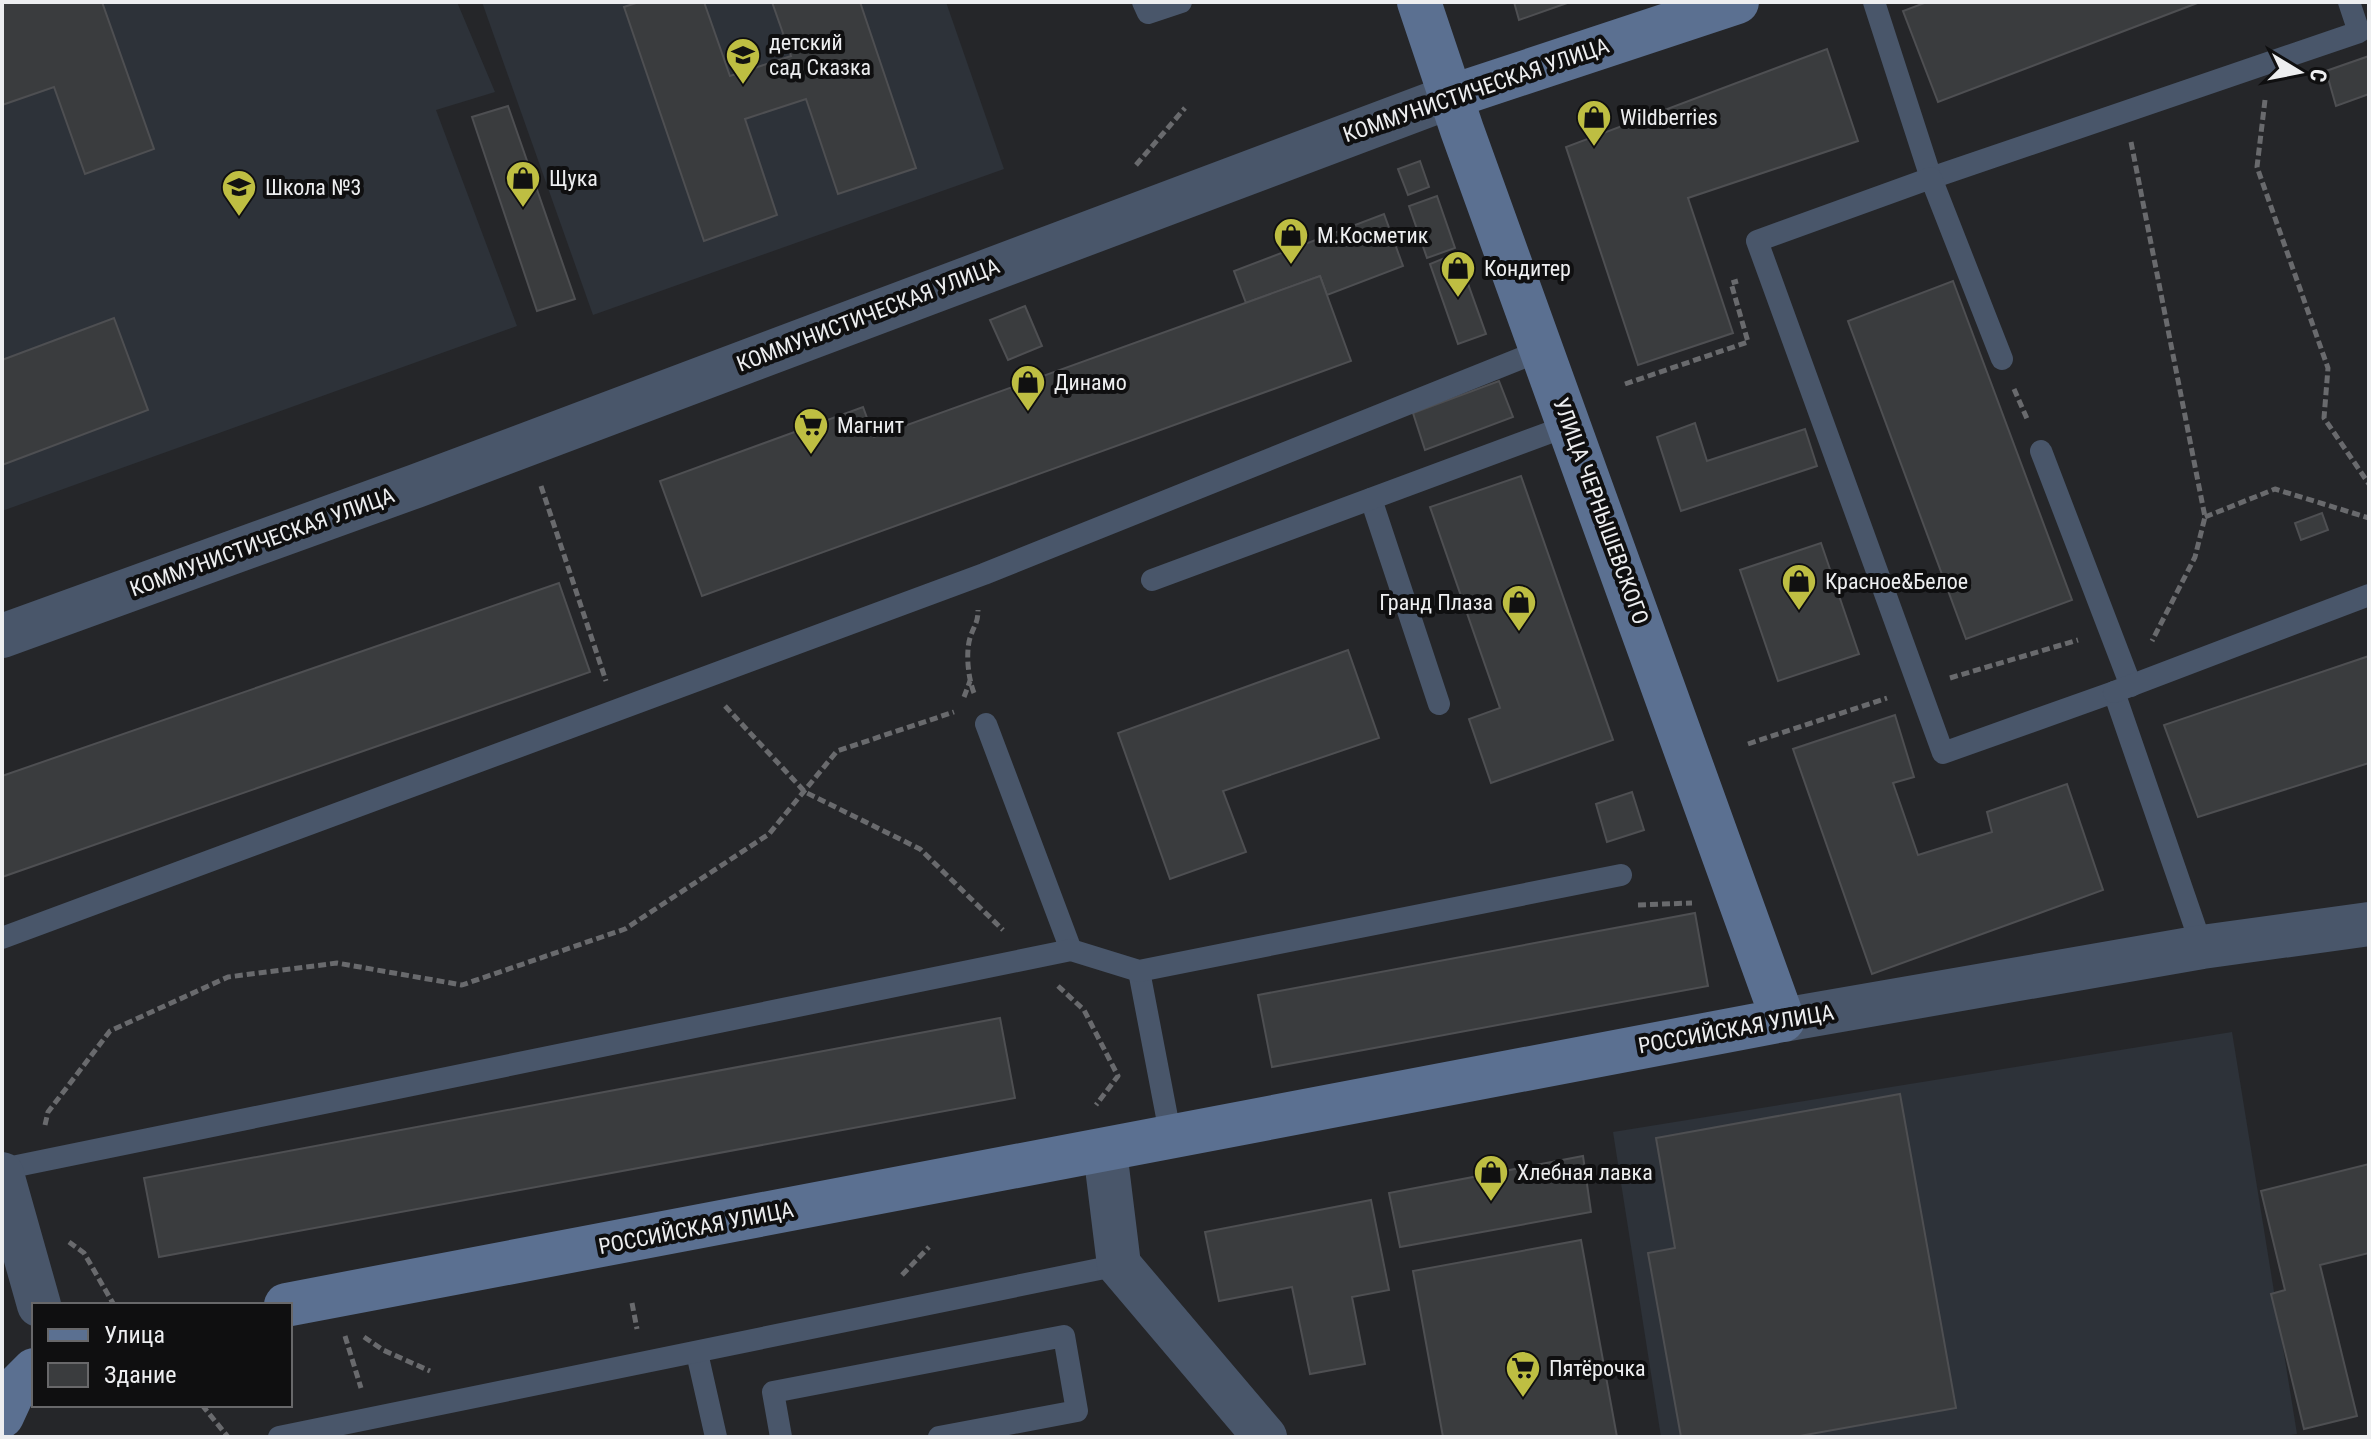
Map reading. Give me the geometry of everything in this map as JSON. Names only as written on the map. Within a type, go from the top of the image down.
[{"type":"main road","name":"УЛИЦА ЧЕРНЫШЕВСКОГО","points":[[1419,2],[1450,97],[1783,1020]]},
{"type":"main road","name":"КОММУНИСТИЧЕСКАЯ УЛИЦА","points":[[1450,97],[1737,2]]},
{"type":"main road","name":"РОССИЙСКАЯ УЛИЦА","points":[[292,1304],[1783,1020]]},
{"type":"street","name":"КОММУНИСТИЧЕСКАЯ УЛИЦА","points":[[2,636],[416,486],[1450,97]]},
{"type":"street","name":"РОССИЙСКАЯ УЛИЦА","points":[[1783,1020],[2202,947],[2369,924]]},
{"type":"street","points":[[1105,1151],[1119,1265],[1265,1437]]},
{"type":"street","points":[[14,1168],[39,1303]]},
{"type":"lane","points":[[1143,2],[1148,13],[1181,2]]},
{"type":"lane","points":[[1874,2],[1931,178],[2002,359]]},
{"type":"lane","points":[[2349,2],[2364,30],[1757,241],[1943,753],[2123,689],[2369,595]]},
{"type":"lane","points":[[2,938],[984,574],[1542,350]]},
{"type":"lane","points":[[1152,580],[1570,425]]},
{"type":"lane","points":[[2041,451],[2123,689],[2202,947]]},
{"type":"lane","points":[[1371,499],[1439,704]]},
{"type":"lane","points":[[986,724],[1071,950]]},
{"type":"lane","points":[[14,1168],[1071,950],[1139,971],[1615,876]]},
{"type":"lane","points":[[1139,971],[1171,1138]]},
{"type":"lane","points":[[279,1437],[1119,1265]]},
{"type":"lane","points":[[781,1437],[773,1392],[1064,1336],[1077,1411],[939,1437]]},
{"type":"lane","points":[[697,1353],[716,1437]]},
{"type":"path","points":[[2270,63],[2257,167],[2328,368],[2324,418],[2369,484]]},
{"type":"path","points":[[1135,166],[1185,108]]},
{"type":"path","points":[[2123,689],[2195,557],[2205,517],[2125,113]]},
{"type":"path","points":[[1625,384],[1748,342],[1731,283],[1768,271]]},
{"type":"path","points":[[2002,359],[2041,451]]},
{"type":"path","points":[[537,473],[616,710]]},
{"type":"path","points":[[2205,517],[2275,489],[2369,518]]},
{"type":"path","points":[[984,574],[977,594],[979,622],[970,637],[970,681],[986,724]]},
{"type":"path","points":[[676,688],[725,706],[805,792],[920,849],[992,918],[1028,959],[1084,1010],[1118,1076],[1093,1109]]},
{"type":"path","points":[[14,1168],[48,1112],[110,1031],[228,977],[337,963],[462,985],[625,929],[769,834],[837,751],[953,714]]},
{"type":"path","points":[[1615,876],[1631,905],[1702,902]]},
{"type":"path","points":[[58,1234],[84,1253],[113,1303]]},
{"type":"path","points":[[632,1303],[640,1342]]},
{"type":"path","points":[[352,1328],[383,1350],[486,1395]]},
{"type":"path","points":[[350,1356],[362,1394]]},
{"type":"path","points":[[204,1407],[228,1437]]},
{"type":"shaded area","name":"Школа №3","points":[[2,2],[457,2],[495,92],[436,110],[517,326],[2,511]]},
{"type":"shaded area","name":"детский сад Сказка","points":[[482,2],[946,2],[1004,169],[593,315]]},
{"type":"shaded area","points":[[2232,1032],[2297,1434],[2277,1437],[1661,1437],[1613,1132]]},
{"type":"building","points":[[2,2],[102,2],[154,149],[85,174],[54,87],[2,105]]},
{"type":"building","points":[[639,2],[704,2],[730,76],[791,56],[772,2],[860,2],[916,168],[838,194],[806,99],[745,119],[777,215],[704,241],[624,7]]},
{"type":"building","points":[[1514,2],[1570,2],[1519,20]]},
{"type":"building","points":[[1927,2],[2200,2],[1938,102],[1903,11]]},
{"type":"building","points":[[1827,49],[1858,141],[1688,198],[1733,333],[1638,365],[1566,147]]},
{"type":"building","points":[[2369,56],[2369,94],[2336,106],[2326,71]]},
{"type":"building","points":[[508,106],[575,299],[537,311],[472,117]]},
{"type":"building","points":[[1420,161],[1429,187],[1408,195],[1398,169]]},
{"type":"building","points":[[1437,196],[1455,248],[1427,258],[1409,206]]},
{"type":"building","points":[[1384,214],[1403,266],[1327,295],[1320,276],[1246,303],[1234,271]]},
{"type":"building","points":[[1457,253],[1486,334],[1458,344],[1430,264]]},
{"type":"building","points":[[1320,276],[1351,361],[702,596],[660,481],[863,407],[874,437]]},
{"type":"building","points":[[1953,281],[2072,600],[1966,639],[1848,321]]},
{"type":"building","points":[[1025,306],[1042,346],[1008,360],[990,320]]},
{"type":"building","points":[[114,318],[148,410],[2,465],[2,360]]},
{"type":"building","points":[[1499,381],[1513,417],[1425,450],[1413,413]]},
{"type":"building","points":[[1695,423],[1707,461],[1805,429],[1817,466],[1681,511],[1657,437]]},
{"type":"building","points":[[1521,476],[1613,740],[1491,783],[1469,719],[1500,708],[1430,507]]},
{"type":"building","points":[[2322,513],[2328,530],[2301,540],[2295,523]]},
{"type":"building","points":[[1821,543],[1859,654],[1778,681],[1740,570]]},
{"type":"building","points":[[559,583],[590,672],[2,877],[2,776]]},
{"type":"building","points":[[1348,650],[1379,738],[1223,791],[1246,852],[1170,879],[1118,733]]},
{"type":"building","points":[[2369,656],[2369,763],[2198,817],[2164,725]]},
{"type":"building","points":[[1895,715],[1914,777],[1893,783],[1918,855],[1992,832],[1987,812],[2067,784],[2103,890],[1872,974],[1793,749]]},
{"type":"building","points":[[1632,792],[1644,830],[1607,842],[1596,804]]},
{"type":"building","points":[[1695,913],[1708,986],[1272,1067],[1258,995]]},
{"type":"building","points":[[1000,1018],[1015,1098],[159,1257],[144,1178]]},
{"type":"building","points":[[1900,1094],[1956,1408],[1794,1437],[1681,1437],[1648,1253],[1675,1248],[1656,1138]]},
{"type":"building","name":"Хлебная лавка","points":[[1583,1156],[1591,1212],[1400,1247],[1389,1193]]},
{"type":"building","points":[[2369,1164],[2369,1253],[2320,1265],[2357,1416],[2304,1429],[2271,1294],[2285,1290],[2261,1191]]},
{"type":"building","points":[[1371,1200],[1389,1290],[1352,1297],[1365,1364],[1310,1374],[1292,1287],[1219,1301],[1205,1232]]},
{"type":"building","points":[[1581,1240],[1617,1437],[1443,1437],[1413,1271]]},
{"type":"place","name":"детский сад Сказка","points":[[743,86]]},
{"type":"place","name":"Wildberries","points":[[1594,148]]},
{"type":"place","name":"Щука","points":[[523,209]]},
{"type":"place","name":"Школа №3","points":[[239,218]]},
{"type":"place","name":"М.Косметик","points":[[1291,266]]},
{"type":"place","name":"Кондитер","points":[[1458,299]]},
{"type":"place","name":"Динамо","points":[[1028,413]]},
{"type":"place","name":"Магнит","points":[[811,456]]},
{"type":"place","name":"Красное&Белое","points":[[1799,612]]},
{"type":"place","name":"Гранд Плаза","points":[[1519,633]]},
{"type":"place","name":"Хлебная лавка","points":[[1491,1203]]},
{"type":"place","name":"Пятёрочка","points":[[1523,1399]]}]
